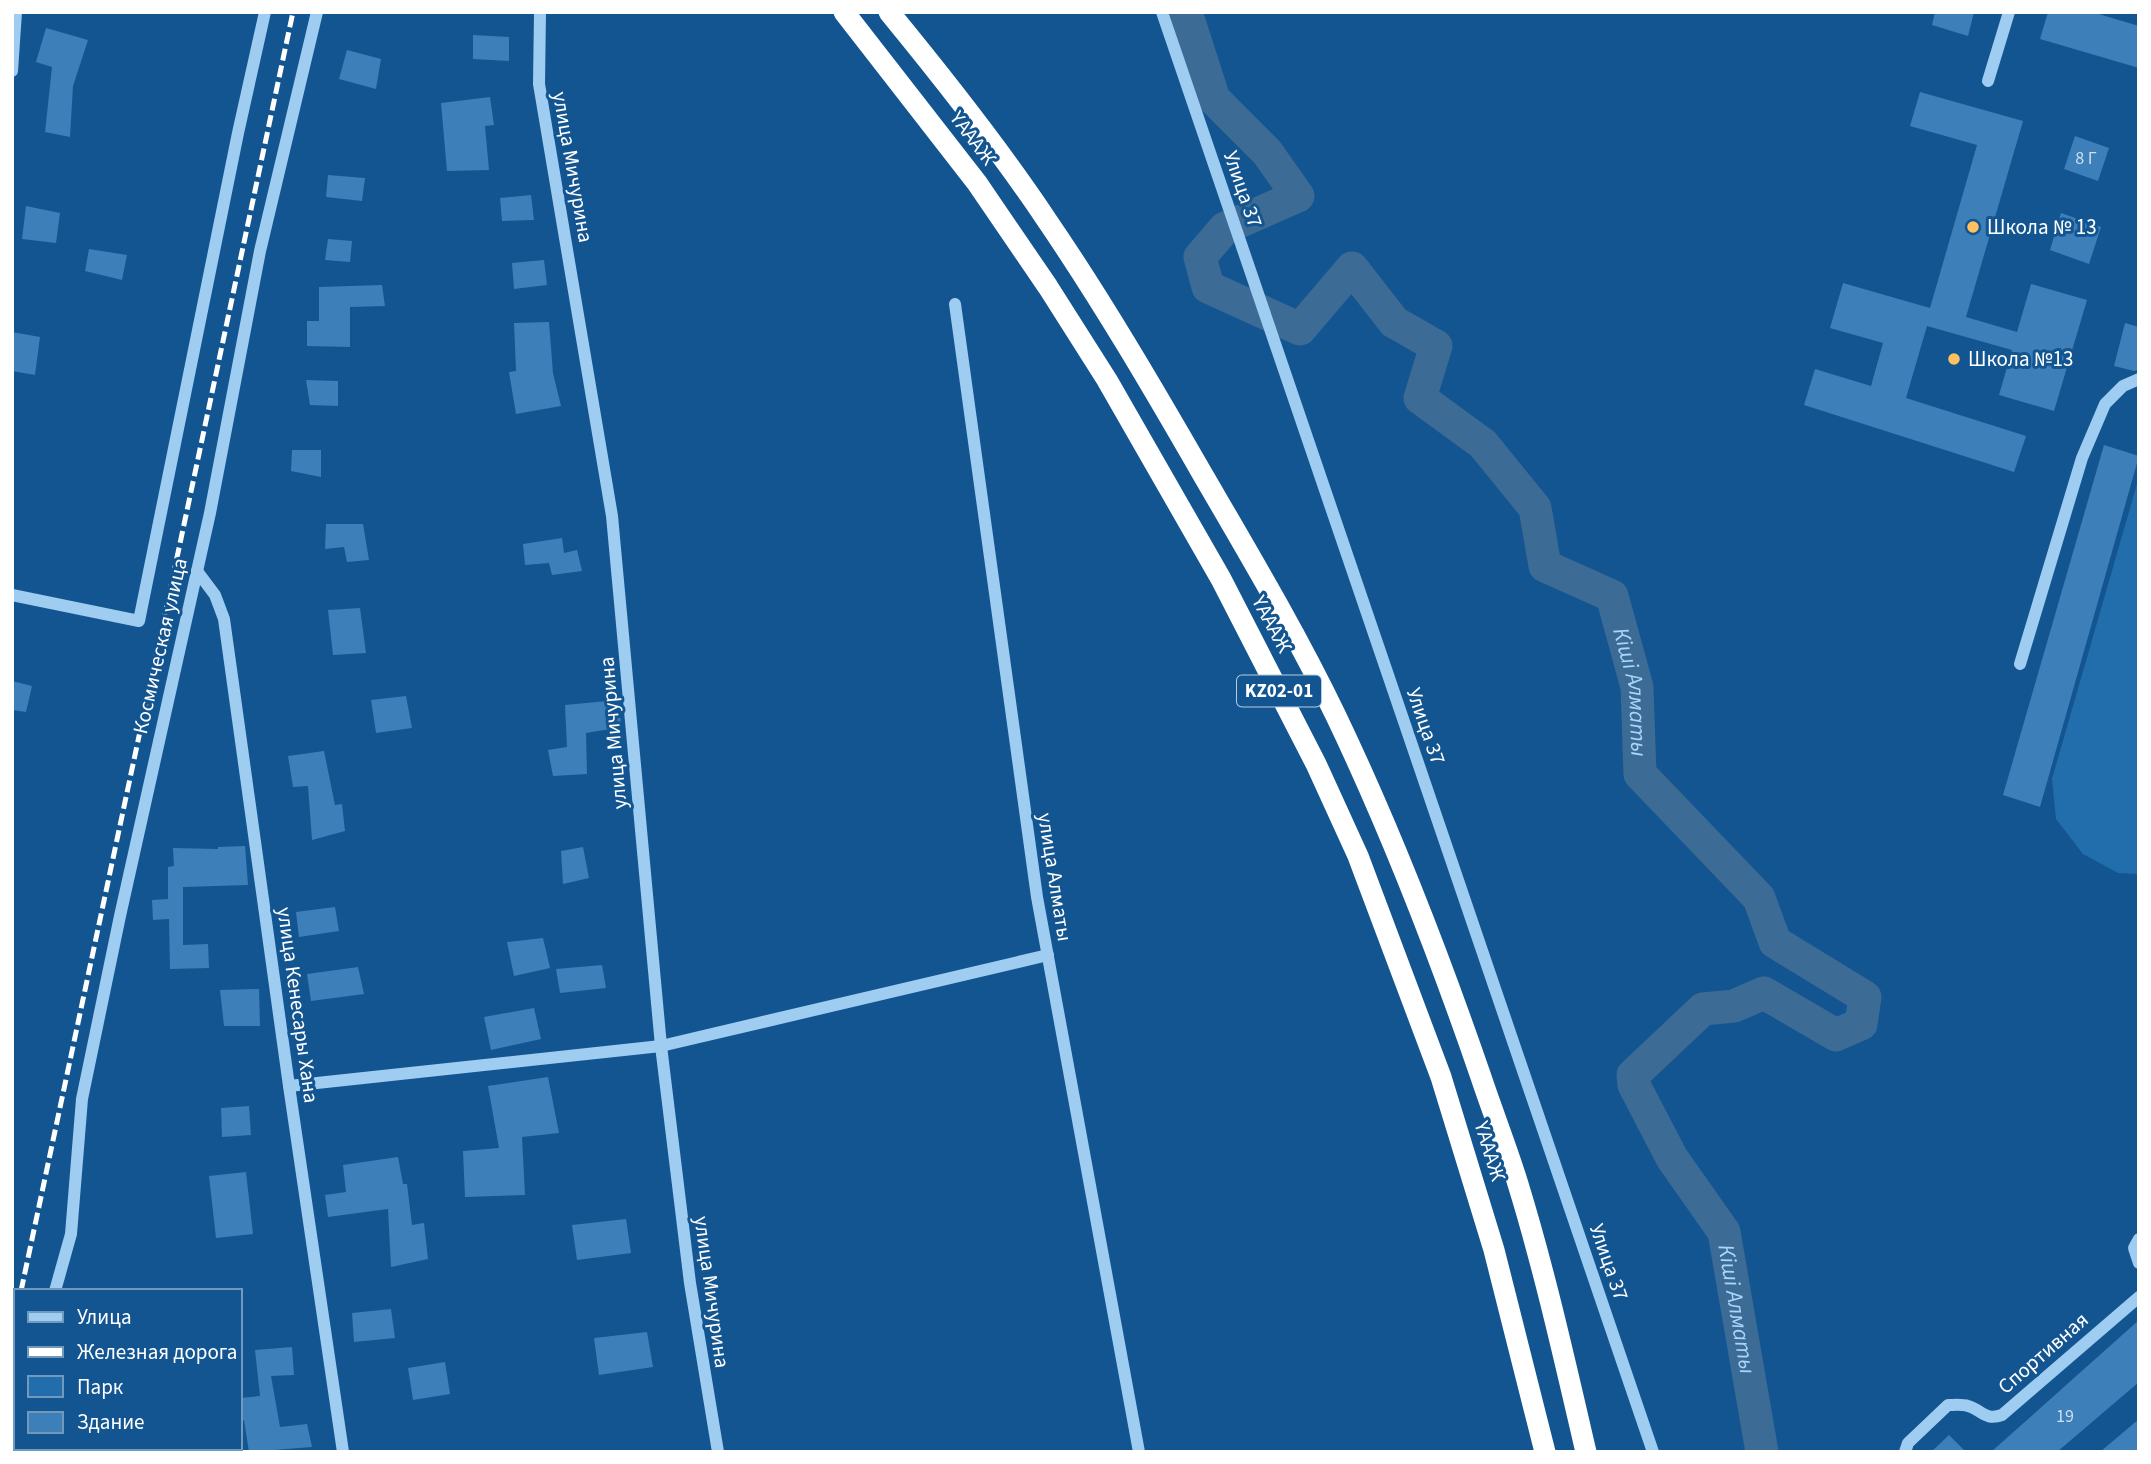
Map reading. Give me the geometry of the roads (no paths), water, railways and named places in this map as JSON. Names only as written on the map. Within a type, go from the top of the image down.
[{"type":"highway","name":"ҮАААЖ","points":[[845,12],[977,183],[1107,380],[1221,579],[1321,775],[1358,856],[1441,1077],[1494,1250],[1545,1452]]},
{"type":"highway","name":"ҮАААЖ","points":[[889,12],[956,94],[1084,275],[1288,623],[1335,714],[1371,791],[1456,1003],[1517,1182],[1542,1268],[1586,1452]]},
{"type":"street","points":[[12,71],[16,12]]},
{"type":"street","points":[[12,595],[138,621],[265,12]]},
{"type":"street","name":"Космическая улица","points":[[56,1289],[71,1234],[82,1099],[197,571],[260,251],[317,12]]},
{"type":"street","name":"улица Мичурина","points":[[540,12],[539,84],[612,516],[661,1046],[690,1283],[718,1452]]},
{"type":"street","name":"Улица 37","points":[[1162,12],[1653,1452]]},
{"type":"street","points":[[1988,81],[2009,12]]},
{"type":"street","name":"улица Алматы","points":[[955,304],[1037,897],[1139,1452]]},
{"type":"street","points":[[2020,664],[2082,458],[2105,404],[2123,386],[2139,379]]},
{"type":"street","name":"улица Кенесары Хана","points":[[197,571],[215,595],[224,619],[343,1452]]},
{"type":"street","points":[[289,1086],[661,1046],[1048,955]]},
{"type":"street","points":[[2139,1239],[2134,1248],[2139,1263]]},
{"type":"street","name":"Спортивная","points":[[1905,1452],[1908,1443],[1948,1405],[1968,1406],[1980,1415],[1992,1418],[2001,1415],[2139,1297]]},
{"type":"waterway","name":"Кіші Алматы","points":[[1186,12],[1214,99],[1267,152],[1298,196],[1225,228],[1200,257],[1208,287],[1300,329],[1352,268],[1394,322],[1436,346],[1420,398],[1483,444],[1535,508],[1545,566],[1612,596],[1637,687],[1640,774],[1759,898],[1775,942],[1865,997],[1861,1024],[1836,1035],[1764,993],[1734,1006],[1703,1009],[1633,1075],[1634,1085],[1672,1158],[1724,1232],[1762,1452]]},
{"type":"railway","points":[[21,1289],[293,12]]},
{"type":"railway","points":[[12,1332],[14,1324]]},
{"type":"place","name":"Школа № 13","points":[[1973,227]]},
{"type":"place","name":"Школа №13","points":[[1954,359]]}]
